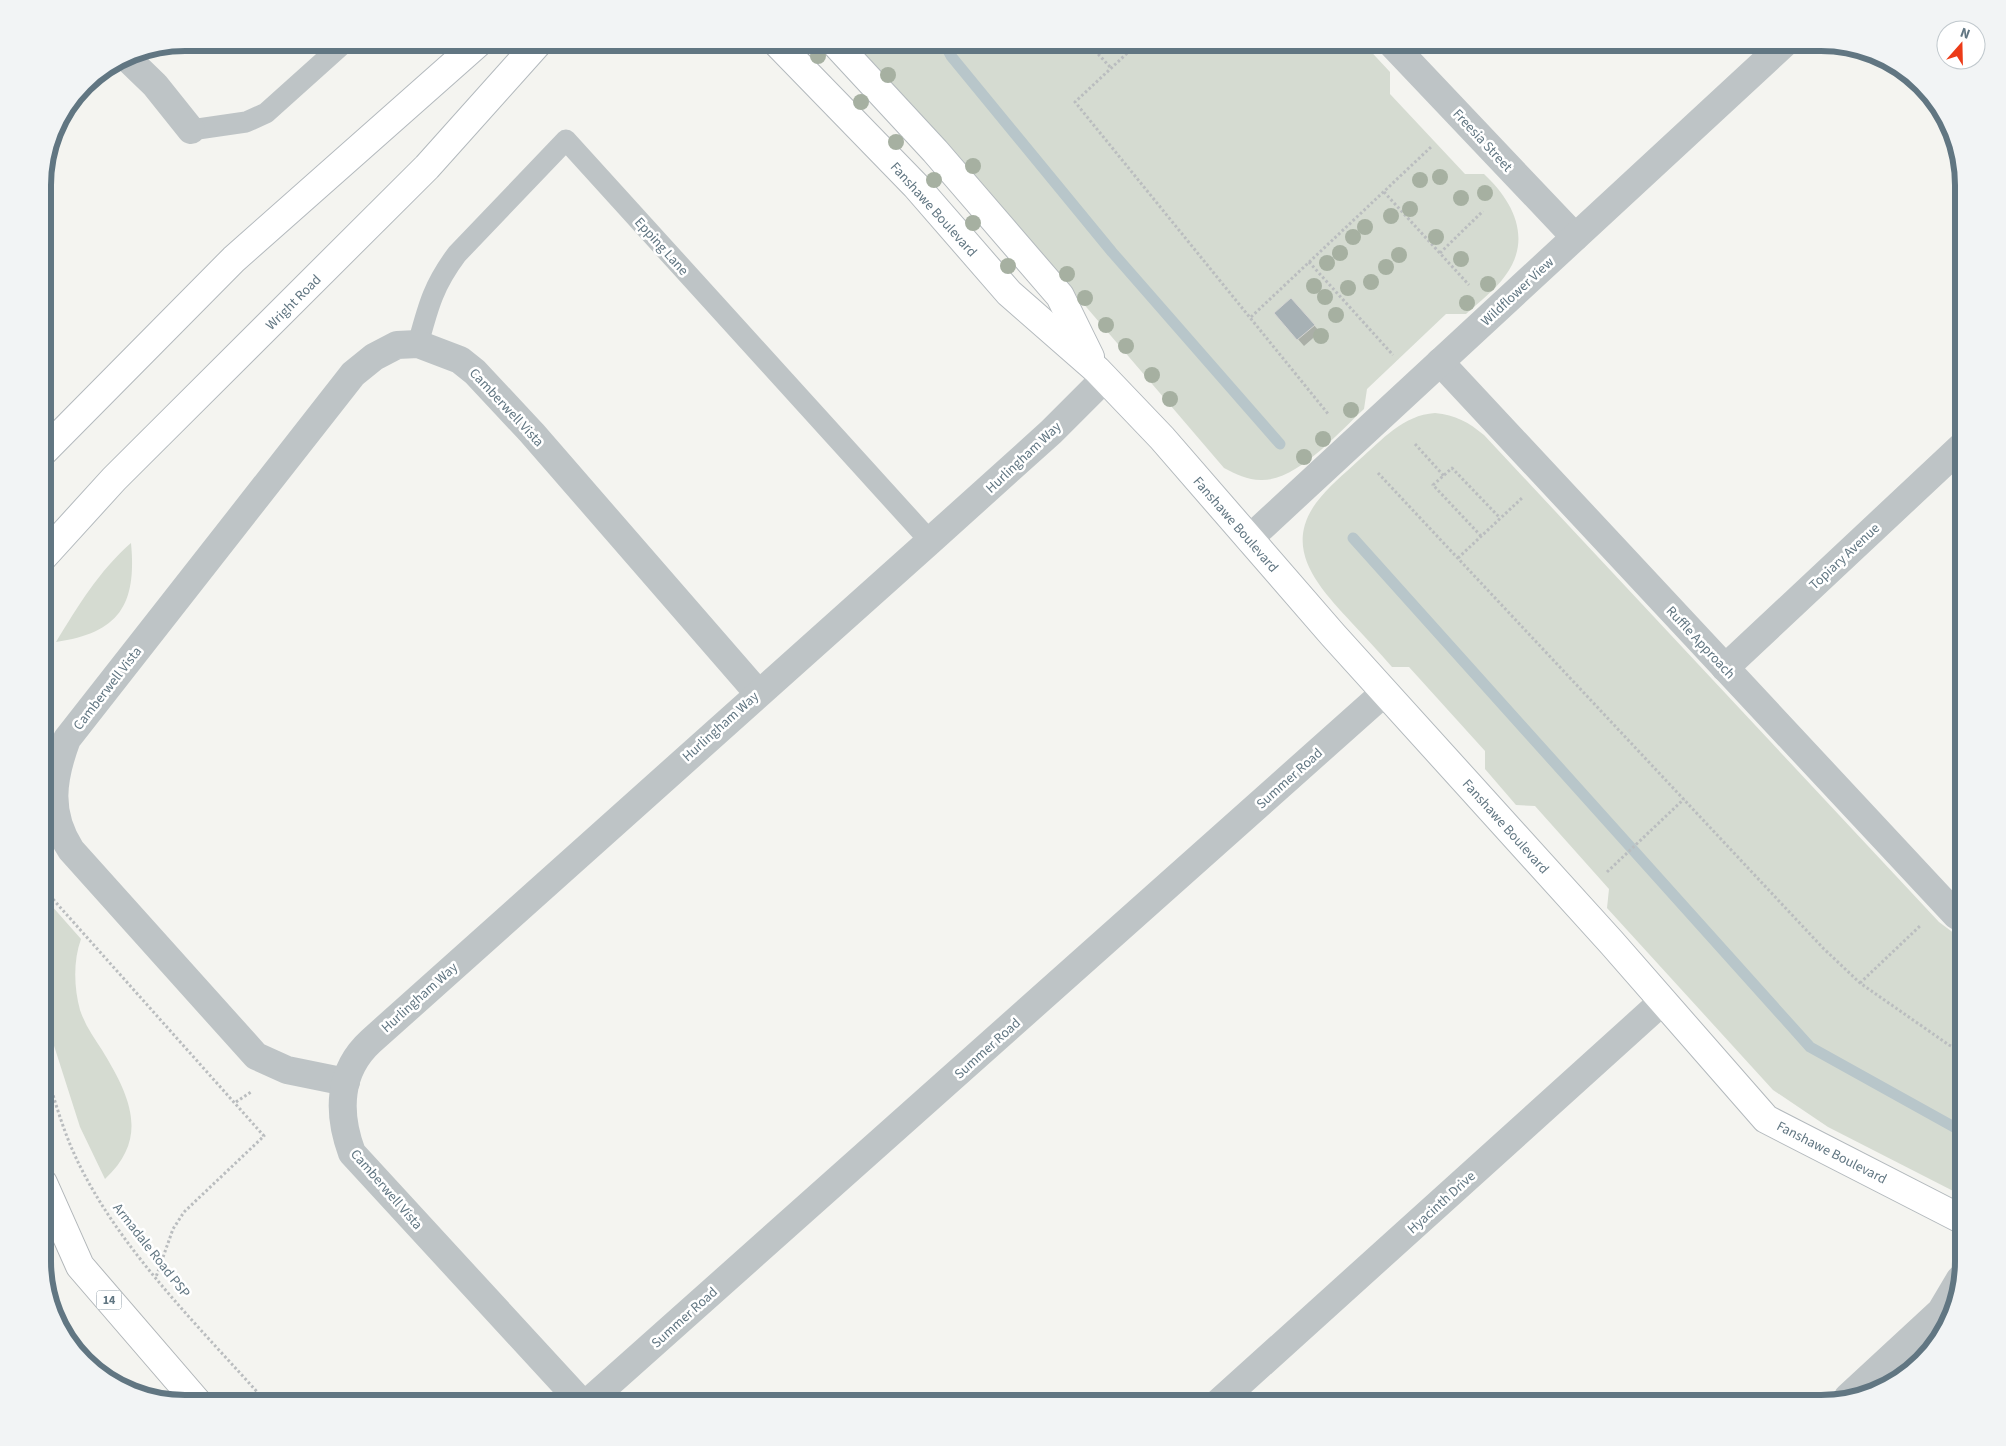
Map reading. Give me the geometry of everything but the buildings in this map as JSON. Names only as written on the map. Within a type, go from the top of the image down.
[{"type":"main road","points":[[52,443],[234,259],[468,51]]},
{"type":"main road","name":"Wright Road","points":[[52,547],[114,479],[427,167],[530,51]]},
{"type":"main road","name":"Fanshawe Boulevard","points":[[786,51],[916,186],[1008,293],[1101,374],[1162,438],[1249,539],[1663,1001],[1766,1119],[1955,1215]]},
{"type":"main road","name":"Fanshawe Boulevard","points":[[842,51],[935,150],[1060,296],[1101,374]]},
{"type":"main road","name":"14","points":[[52,1203],[80,1266],[190,1395]]},
{"type":"street","name":"Freesia Street","points":[[1399,51],[1575,237]]},
{"type":"street","name":"Wildflower View","points":[[1249,539],[1775,51]]},
{"type":"street","points":[[131,62],[155,85],[191,130]]},
{"type":"street","name":"Camberwell Vista","points":[[574,1395],[352,1153],[342,1121],[341,1104],[346,1082],[287,1070],[256,1056],[71,850],[61,835],[57,822],[54,802],[56,772],[67,739],[353,374],[374,357],[397,345],[418,344],[448,353],[475,372],[532,433],[758,693]]},
{"type":"street","name":"Ruffle Approach","points":[[1440,362],[1955,914]]},
{"type":"street","name":"Hurlingham Way","points":[[346,1082],[362,1049],[1050,432],[1101,374]]},
{"type":"street","name":"Topiary Avenue","points":[[1725,668],[1955,453]]},
{"type":"street","name":"Summer Road","points":[[598,1395],[1385,692]]},
{"type":"street","name":"Hyacinth Drive","points":[[1228,1395],[1663,1001]]},
{"type":"street","points":[[1856,1390],[1941,1311],[1950,1296]]},
{"type":"lane","points":[[191,130],[246,122],[266,113],[334,51]]},
{"type":"lane","name":"Epping Lane","points":[[418,344],[432,293],[443,273],[458,254],[566,140],[930,541]]},
{"type":"path","points":[[1096,51],[1111,68]]},
{"type":"path","points":[[1129,51],[1075,102],[1329,415]]},
{"type":"path","points":[[1251,317],[1431,147]]},
{"type":"path","points":[[1384,192],[1469,285]]},
{"type":"path","points":[[1440,253],[1483,211]]},
{"type":"path","points":[[1309,262],[1393,355]]},
{"type":"path","points":[[1415,444],[1444,476]]},
{"type":"path","points":[[1481,536],[1433,485],[1452,468],[1500,518]]},
{"type":"path","points":[[1378,473],[1823,948],[1860,983],[1955,1048]]},
{"type":"path","points":[[1458,558],[1529,491]]},
{"type":"path","points":[[1607,872],[1684,799]]},
{"type":"path","points":[[52,898],[236,1102],[264,1136],[184,1212],[172,1229],[156,1277]]},
{"type":"path","points":[[1860,983],[1922,925]]},
{"type":"path","name":"Armadale Road PSP","points":[[52,1089],[72,1148],[91,1185],[114,1222],[156,1277],[259,1395]]},
{"type":"path","points":[[236,1102],[251,1092]]},
{"type":"shaded area","points":[[858,51],[1370,51],[1390,72],[1390,94],[1465,174],[1484,174],[1503,196],[1511,208],[1516,221],[1518,235],[1518,248],[1513,262],[1505,276],[1487,296],[1466,314],[1446,314],[1367,389],[1364,409],[1316,454],[1289,473],[1261,480],[1246,478],[1224,468],[1052,267]]},
{"type":"shaded area","points":[[1435,413],[1449,415],[1473,426],[1484,435],[1939,922],[1955,934],[1955,1192],[1828,1127],[1773,1090],[1607,908],[1609,889],[1535,806],[1516,805],[1485,769],[1485,751],[1409,667],[1392,667],[1317,582],[1304,552],[1303,537],[1306,520],[1316,503],[1336,481],[1376,444],[1403,423],[1423,415]]},
{"type":"shaded area","points":[[131,543],[131,583],[127,599],[119,612],[109,623],[95,631],[78,638],[56,642],[99,577]]},
{"type":"shaded area","points":[[52,906],[81,939],[78,947],[75,974],[76,993],[80,1010],[87,1026],[121,1084],[131,1116],[131,1132],[127,1148],[119,1163],[105,1179],[80,1127],[52,1039]]},
{"type":"waterway","points":[[948,51],[1112,252],[1280,444]]},
{"type":"waterway","points":[[1353,538],[1810,1047],[1955,1128]]}]
